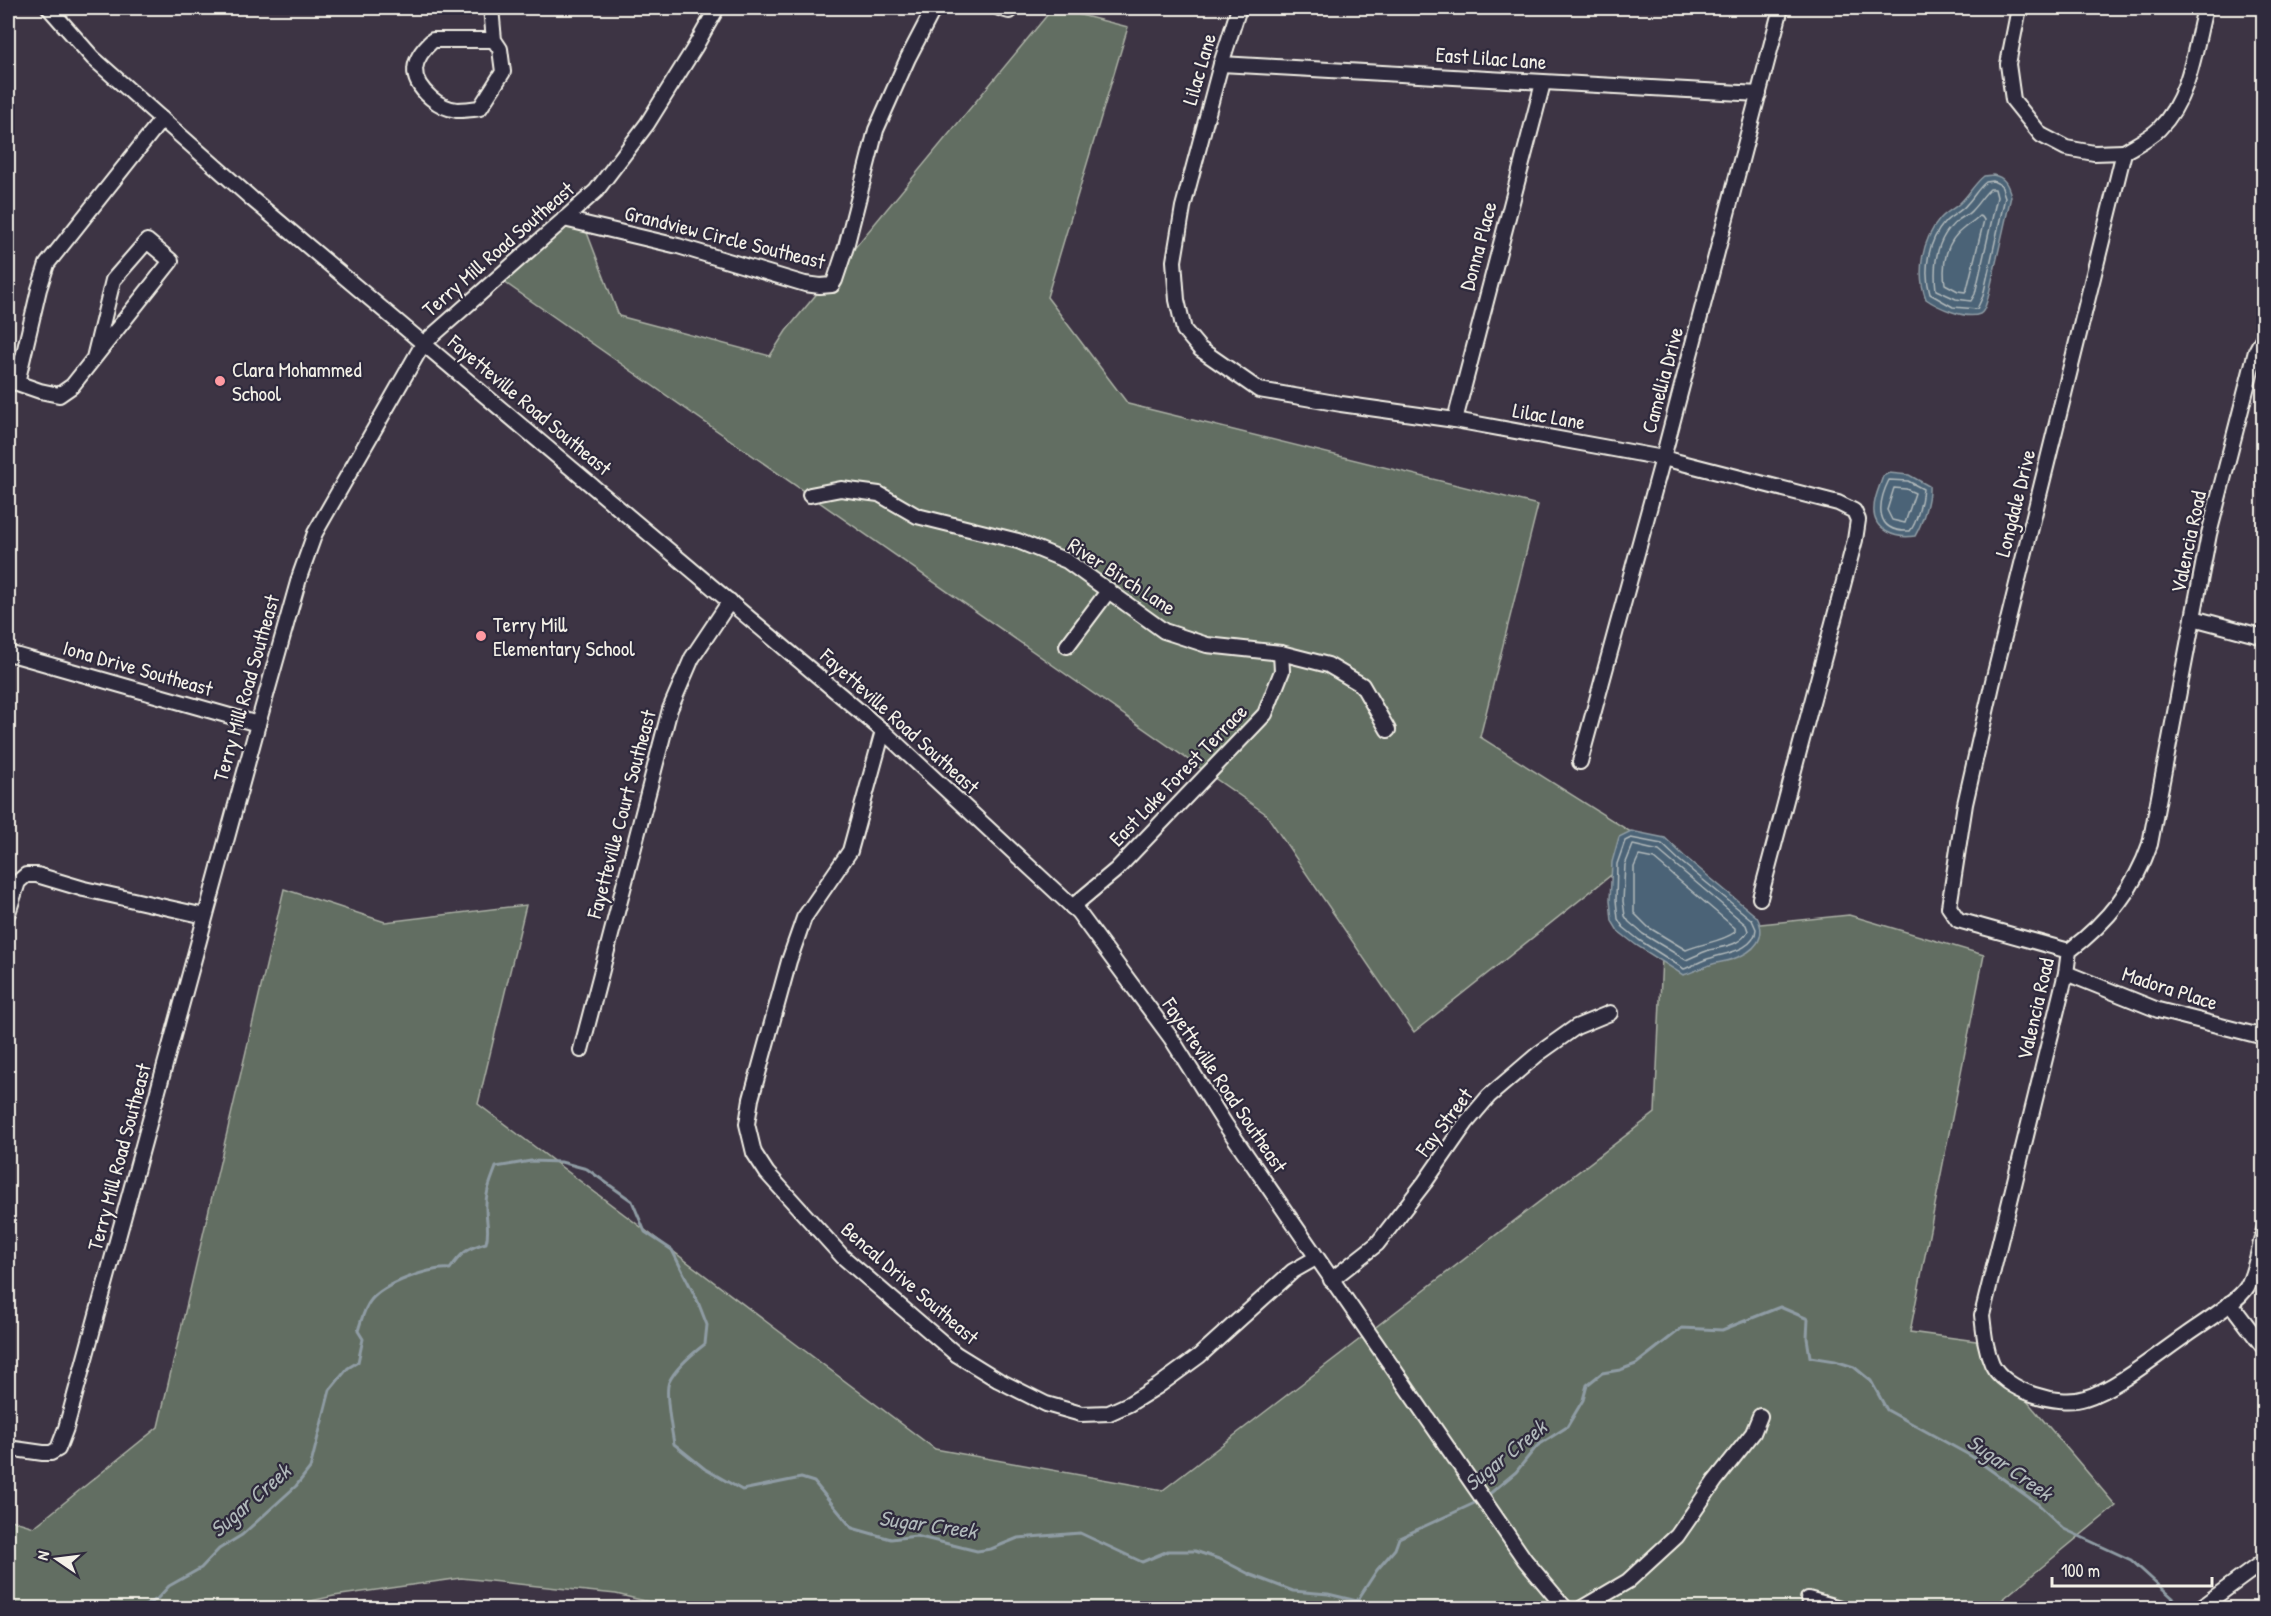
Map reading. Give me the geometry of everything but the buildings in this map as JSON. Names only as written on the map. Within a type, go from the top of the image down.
[{"type":"street","name":"Fayetteville Road Southeast","points":[[50,8],[93,58],[252,199],[883,731],[1072,907],[1110,954],[1171,1038],[1225,1124],[1331,1280],[1525,1560],[1565,1608]]},
{"type":"street","points":[[491,8],[494,40],[500,49],[502,72],[480,108],[456,110],[438,104],[419,87],[414,70],[424,48],[433,40],[494,40]]},
{"type":"street","name":"Terry Mill Road Southeast","points":[[8,1448],[51,1453],[58,1449],[62,1439],[87,1357],[258,724],[300,575],[315,532],[423,344],[596,191],[647,124],[717,8]]},
{"type":"street","name":"Grandview Circle Southeast","points":[[564,219],[678,246],[805,284],[832,285],[846,247],[876,130],[908,58],[934,8]]},
{"type":"street","points":[[999,8],[1009,11],[1010,8]]},
{"type":"street","name":"Lilac Lane","points":[[1239,8],[1221,64],[1183,207],[1174,261],[1177,300],[1184,330],[1200,349],[1259,390],[1455,420],[1663,458],[1838,504],[1854,511],[1858,520],[1855,540],[1760,898]]},
{"type":"street","name":"Camellia Drive","points":[[1580,762],[1663,458],[1781,8]]},
{"type":"street","points":[[2019,8],[2008,64],[2013,100],[2041,135],[2066,148],[2094,153],[2124,152],[2158,130],[2178,104],[2191,67],[2205,8]]},
{"type":"street","name":"East Lilac Lane","points":[[1221,64],[1759,94]]},
{"type":"street","name":"Donna Place","points":[[1455,420],[1543,83]]},
{"type":"street","points":[[94,358],[113,280],[147,241],[171,261],[72,386],[59,395],[12,382],[47,264],[162,119]]},
{"type":"street","name":"Longdale Drive","points":[[2069,951],[1958,920],[1949,907],[1965,804],[1993,681],[2124,152]]},
{"type":"street","name":"Valencia Road","points":[[2264,336],[2256,351],[2209,534],[2150,844],[2141,869],[2129,889],[2088,937],[2069,951],[2066,973],[1982,1315],[1984,1343],[1993,1366],[2005,1379],[2037,1395],[2068,1401],[2085,1398],[2114,1384],[2246,1289],[2264,1230]]},
{"type":"street","name":"River Birch Lane","points":[[810,495],[841,489],[879,494],[917,516],[1018,541],[1067,561],[1164,631],[1208,645],[1281,653],[1328,665],[1362,685],[1388,730]]},
{"type":"street","points":[[1067,646],[1109,590]]},
{"type":"street","name":"Fayetteville Court Southeast","points":[[581,1050],[670,709],[692,658],[730,601]]},
{"type":"street","points":[[2193,618],[2264,637]]},
{"type":"street","name":"Iona Drive Southeast","points":[[8,652],[258,724]]},
{"type":"street","name":"East Lake Forest Terrace","points":[[1072,907],[1116,870],[1265,714],[1282,671],[1281,653]]},
{"type":"street","name":"Bencal Drive Southeast","points":[[883,731],[850,850],[804,918],[789,961],[751,1099],[747,1124],[754,1153],[767,1173],[843,1257],[956,1354],[998,1380],[1046,1404],[1081,1414],[1109,1413],[1158,1386],[1199,1356],[1293,1271],[1316,1258]]},
{"type":"street","points":[[8,913],[18,882],[26,875],[205,916]]},
{"type":"street","name":"Madora Place","points":[[2066,973],[2158,1010],[2264,1037]]},
{"type":"street","name":"Fay Street","points":[[1331,1280],[1377,1244],[1425,1182],[1466,1123],[1489,1096],[1538,1054],[1576,1027],[1610,1013]]},
{"type":"street","points":[[2229,1303],[2264,1348]]},
{"type":"street","points":[[1582,1608],[1628,1581],[1677,1536],[1714,1481],[1753,1432],[1760,1416]]},
{"type":"street","points":[[2200,1608],[2264,1561]]},
{"type":"street","points":[[1808,1599],[1840,1608]]},
{"type":"green space","points":[[1053,8],[1128,27],[1047,297],[1128,404],[1538,505],[1480,737],[1650,844],[1414,1032],[1266,814],[494,275],[581,217],[619,316],[770,356],[786,331]]},
{"type":"green space","points":[[284,889],[385,922],[526,905],[478,1104],[935,1449],[1163,1490],[1655,1113],[1663,934],[1849,915],[1984,955],[1910,1332],[1976,1341],[2116,1506],[1992,1608],[674,1608],[616,1594],[461,1578],[334,1596],[279,1608],[8,1608],[8,1519],[34,1527],[158,1427]]},
{"type":"water","points":[[1993,175],[2005,182],[2011,196],[1988,298],[1982,313],[1960,314],[1937,306],[1926,299],[1921,278],[1922,257],[1929,237],[1940,219],[1960,203],[1984,176]]},
{"type":"water","points":[[1889,473],[1909,475],[1929,486],[1925,512],[1915,536],[1893,535],[1881,528],[1874,516],[1875,500],[1883,476]]},
{"type":"water","points":[[1631,831],[1665,838],[1757,917],[1761,931],[1760,938],[1753,948],[1741,956],[1683,975],[1618,931],[1612,921],[1610,900],[1612,862],[1619,837]]},
{"type":"waterway","name":"Sugar Creek","points":[[141,1608],[157,1599],[169,1586],[201,1568],[219,1549],[242,1535],[296,1486],[310,1468],[330,1390],[348,1368],[358,1362],[363,1339],[358,1331],[369,1303],[377,1294],[396,1283],[419,1274],[450,1269],[465,1252],[486,1243],[488,1230],[486,1198],[496,1167],[531,1161],[561,1162],[587,1169],[632,1201],[645,1232],[672,1250],[707,1325],[705,1344],[680,1366],[669,1382],[668,1403],[674,1444],[705,1469],[742,1490],[801,1478],[814,1482],[852,1528],[891,1539],[916,1536],[977,1551],[991,1549],[1018,1538],[1080,1533],[1142,1562],[1168,1551],[1195,1551],[1222,1560],[1251,1575],[1293,1591],[1328,1594],[1357,1601],[1377,1570],[1395,1549],[1399,1538],[1479,1501]]},
{"type":"waterway","name":"Sugar Creek","points":[[1487,1496],[1516,1472],[1537,1446],[1567,1427],[1583,1400],[1587,1385],[1602,1373],[1636,1364],[1682,1328],[1722,1330],[1780,1307],[1808,1319],[1807,1338],[1810,1357],[1854,1367],[1871,1381],[1887,1410],[1971,1456],[2038,1504],[2064,1529],[2131,1560],[2184,1608]]},
{"type":"place","name":"Clara Mohammed School","points":[[220,381]]},
{"type":"place","name":"Terry Mill Elementary School","points":[[481,636]]}]
